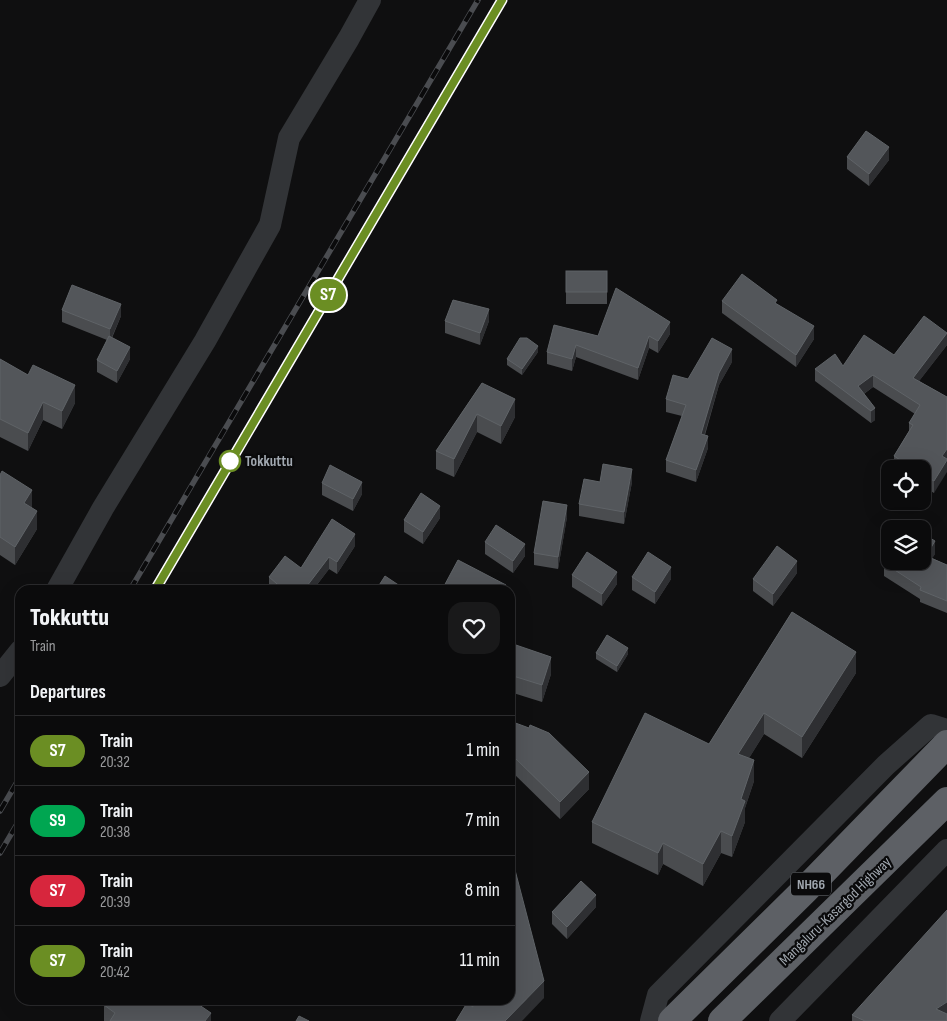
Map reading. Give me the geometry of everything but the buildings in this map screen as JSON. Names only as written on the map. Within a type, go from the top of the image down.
[{"type":"highway","name":"NH66","points":[[672,1021],[805,890],[947,744]]},
{"type":"highway","name":"Mangaluru-Kasargod Highway","points":[[722,1021],[947,801]]},
{"type":"street","points":[[60,585],[103,508],[204,341],[270,225],[288,138],[370,0]]},
{"type":"street","points":[[0,676],[15,657]]},
{"type":"street","points":[[651,1021],[658,996],[886,765],[931,726],[947,730]]},
{"type":"street","points":[[780,1021],[947,850]]},
{"type":"railway","points":[[133,585],[478,0]]},
{"type":"railway","points":[[158,585],[502,0]]},
{"type":"railway","points":[[0,811],[15,786]]},
{"type":"railway","points":[[0,853],[15,828]]},
{"type":"train","name":"S7","points":[[158,585],[502,0]]},
{"type":"place","name":"Tokkuttu","points":[[230,461]]}]
